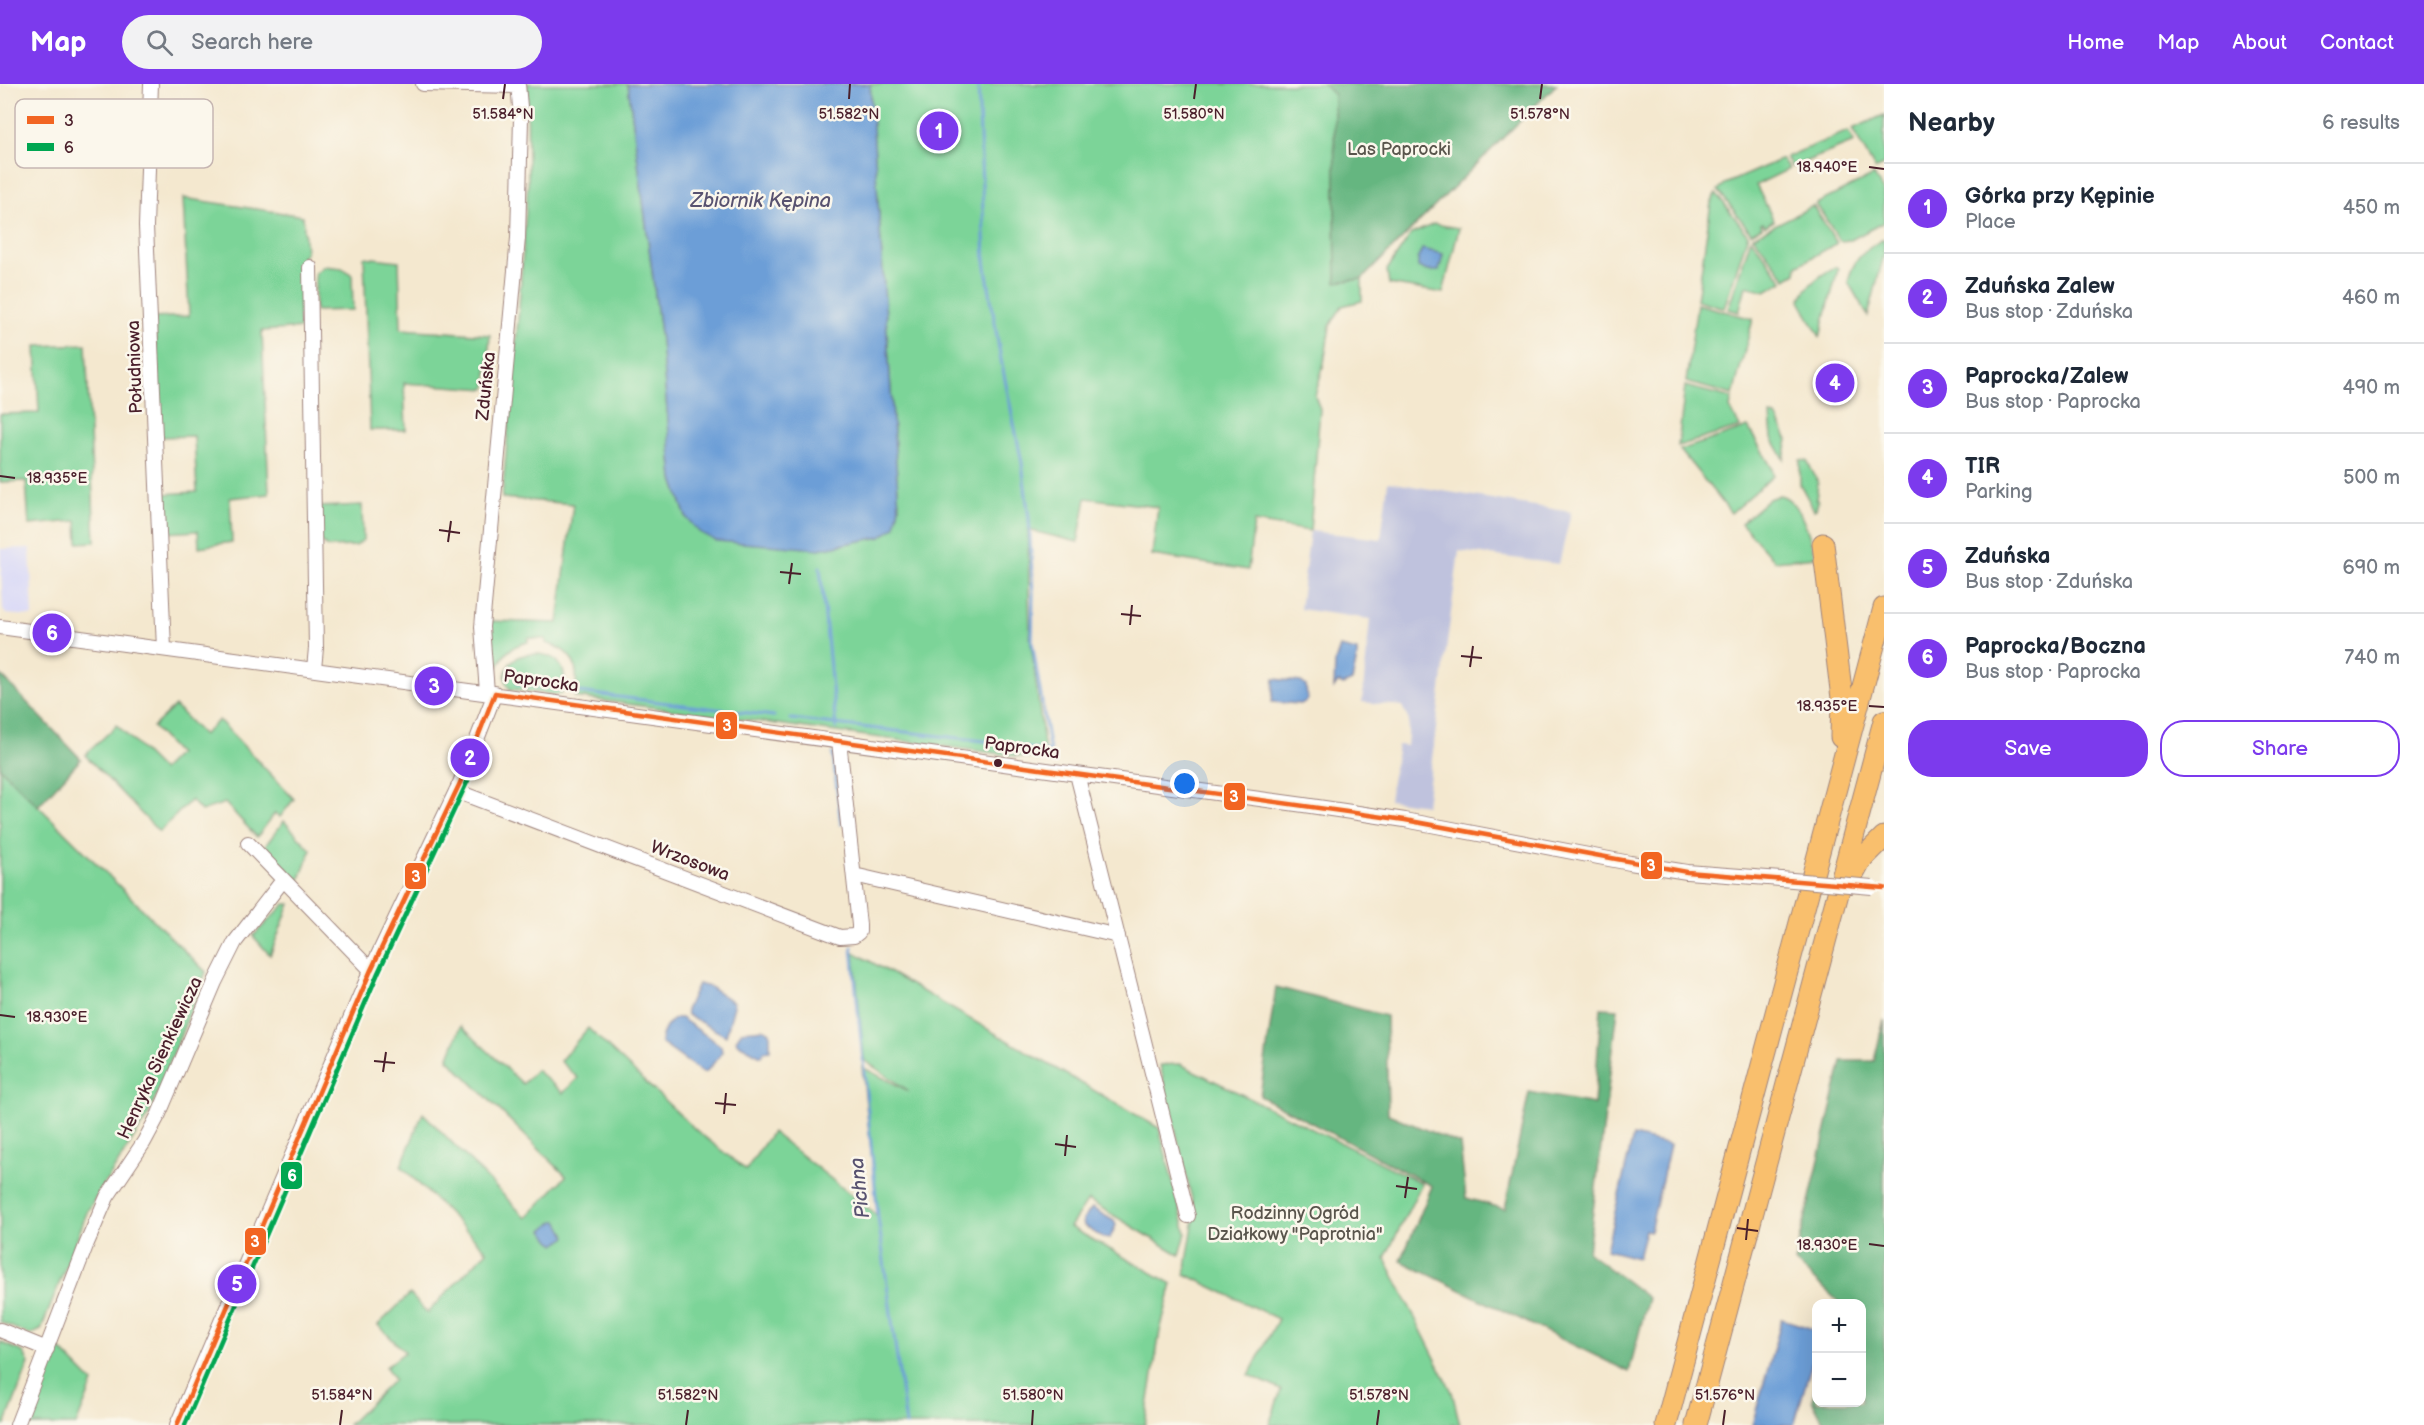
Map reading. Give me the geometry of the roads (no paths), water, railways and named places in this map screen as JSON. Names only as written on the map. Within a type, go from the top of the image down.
[{"type":"highway","points":[[1823,544],[1842,698],[1839,776]]},
{"type":"highway","points":[[1666,1425],[1884,608]]},
{"type":"highway","points":[[1696,1425],[1884,721]]},
{"type":"highway","points":[[1833,913],[1860,861],[1884,837]]},
{"type":"street","name":"Południowa","points":[[150,99],[151,84]]},
{"type":"street","points":[[423,84],[518,85]]},
{"type":"street","name":"Zduńska","points":[[177,1425],[371,970],[456,791],[483,728],[491,692],[483,617],[518,238],[521,118],[518,85]]},
{"type":"street","name":"Południowa","points":[[148,168],[146,226],[164,649]]},
{"type":"street","points":[[310,267],[316,510],[314,669]]},
{"type":"street","name":"Paprocka","points":[[0,627],[491,692],[1405,820],[1688,872],[1878,887]]},
{"type":"street","name":"Wrzosowa","points":[[456,791],[840,937],[854,936],[859,932],[839,741]]},
{"type":"street","points":[[1077,774],[1188,1216]]},
{"type":"street","points":[[248,843],[371,970]]},
{"type":"street","points":[[854,876],[1118,936]]},
{"type":"street","name":"Henryka Sienkiewicza","points":[[17,1425],[107,1197],[144,1142],[159,1114],[235,942],[283,880]]},
{"type":"street","points":[[0,1329],[47,1349]]},
{"type":"water","name":"Zbiornik Kępina","points":[[628,84],[870,84],[899,507],[895,527],[881,537],[819,549],[716,541],[699,532],[686,517],[673,479],[661,341]]},
{"type":"water","points":[[1422,249],[1443,254],[1439,271],[1427,271],[1418,267],[1418,258]]},
{"type":"water","points":[[1340,647],[1357,651],[1357,658],[1352,681],[1343,685],[1338,682],[1334,688],[1335,662]]},
{"type":"water","points":[[1274,679],[1301,682],[1306,686],[1307,700],[1301,704],[1272,702]]},
{"type":"water","points":[[698,984],[710,987],[733,1002],[726,1036],[687,1015],[686,1010]]},
{"type":"water","points":[[676,1018],[681,1018],[721,1046],[722,1053],[706,1072],[703,1073],[661,1043],[666,1028]]},
{"type":"water","points":[[765,1029],[770,1032],[770,1050],[765,1051],[761,1056],[737,1043],[736,1040],[742,1031]]},
{"type":"water","points":[[1633,1136],[1670,1145],[1650,1231],[1645,1230],[1638,1258],[1606,1250]]},
{"type":"water","points":[[1092,1208],[1114,1221],[1116,1225],[1110,1238],[1103,1238],[1084,1226],[1083,1220]]},
{"type":"water","points":[[558,1221],[567,1237],[555,1245],[543,1230]]},
{"type":"water","points":[[1782,1319],[1812,1329],[1812,1362],[1794,1425],[1752,1425]]},
{"type":"waterway","points":[[791,719],[993,742],[1050,752],[1032,642],[1033,593],[1029,519],[1022,463],[1000,355],[985,261],[978,84]]},
{"type":"waterway","points":[[820,567],[836,728]]},
{"type":"waterway","points":[[517,683],[561,689]]},
{"type":"waterway","points":[[578,692],[774,716]]},
{"type":"waterway","name":"Pichna","points":[[833,754],[841,824]]},
{"type":"waterway","name":"Pichna","points":[[852,947],[878,1217],[906,1425]]},
{"type":"place","name":"Górka przy Kępinie","points":[[939,131]]},
{"type":"place","name":"TIR","points":[[1835,383]]},
{"type":"place","name":"Paprocka/Boczna","points":[[52,633]]},
{"type":"place","name":"Paprocka/Zalew","points":[[434,686]]},
{"type":"place","name":"Zduńska Zalew","points":[[470,758]]},
{"type":"place","name":"Zduńska","points":[[237,1284]]},
{"type":"park label","name":"Las Paprocki","points":[[1399,149]]},
{"type":"park label","name":"Rodzinny Ogród Działkowy \"Paprotnia\"","points":[[1295,1223]]}]
